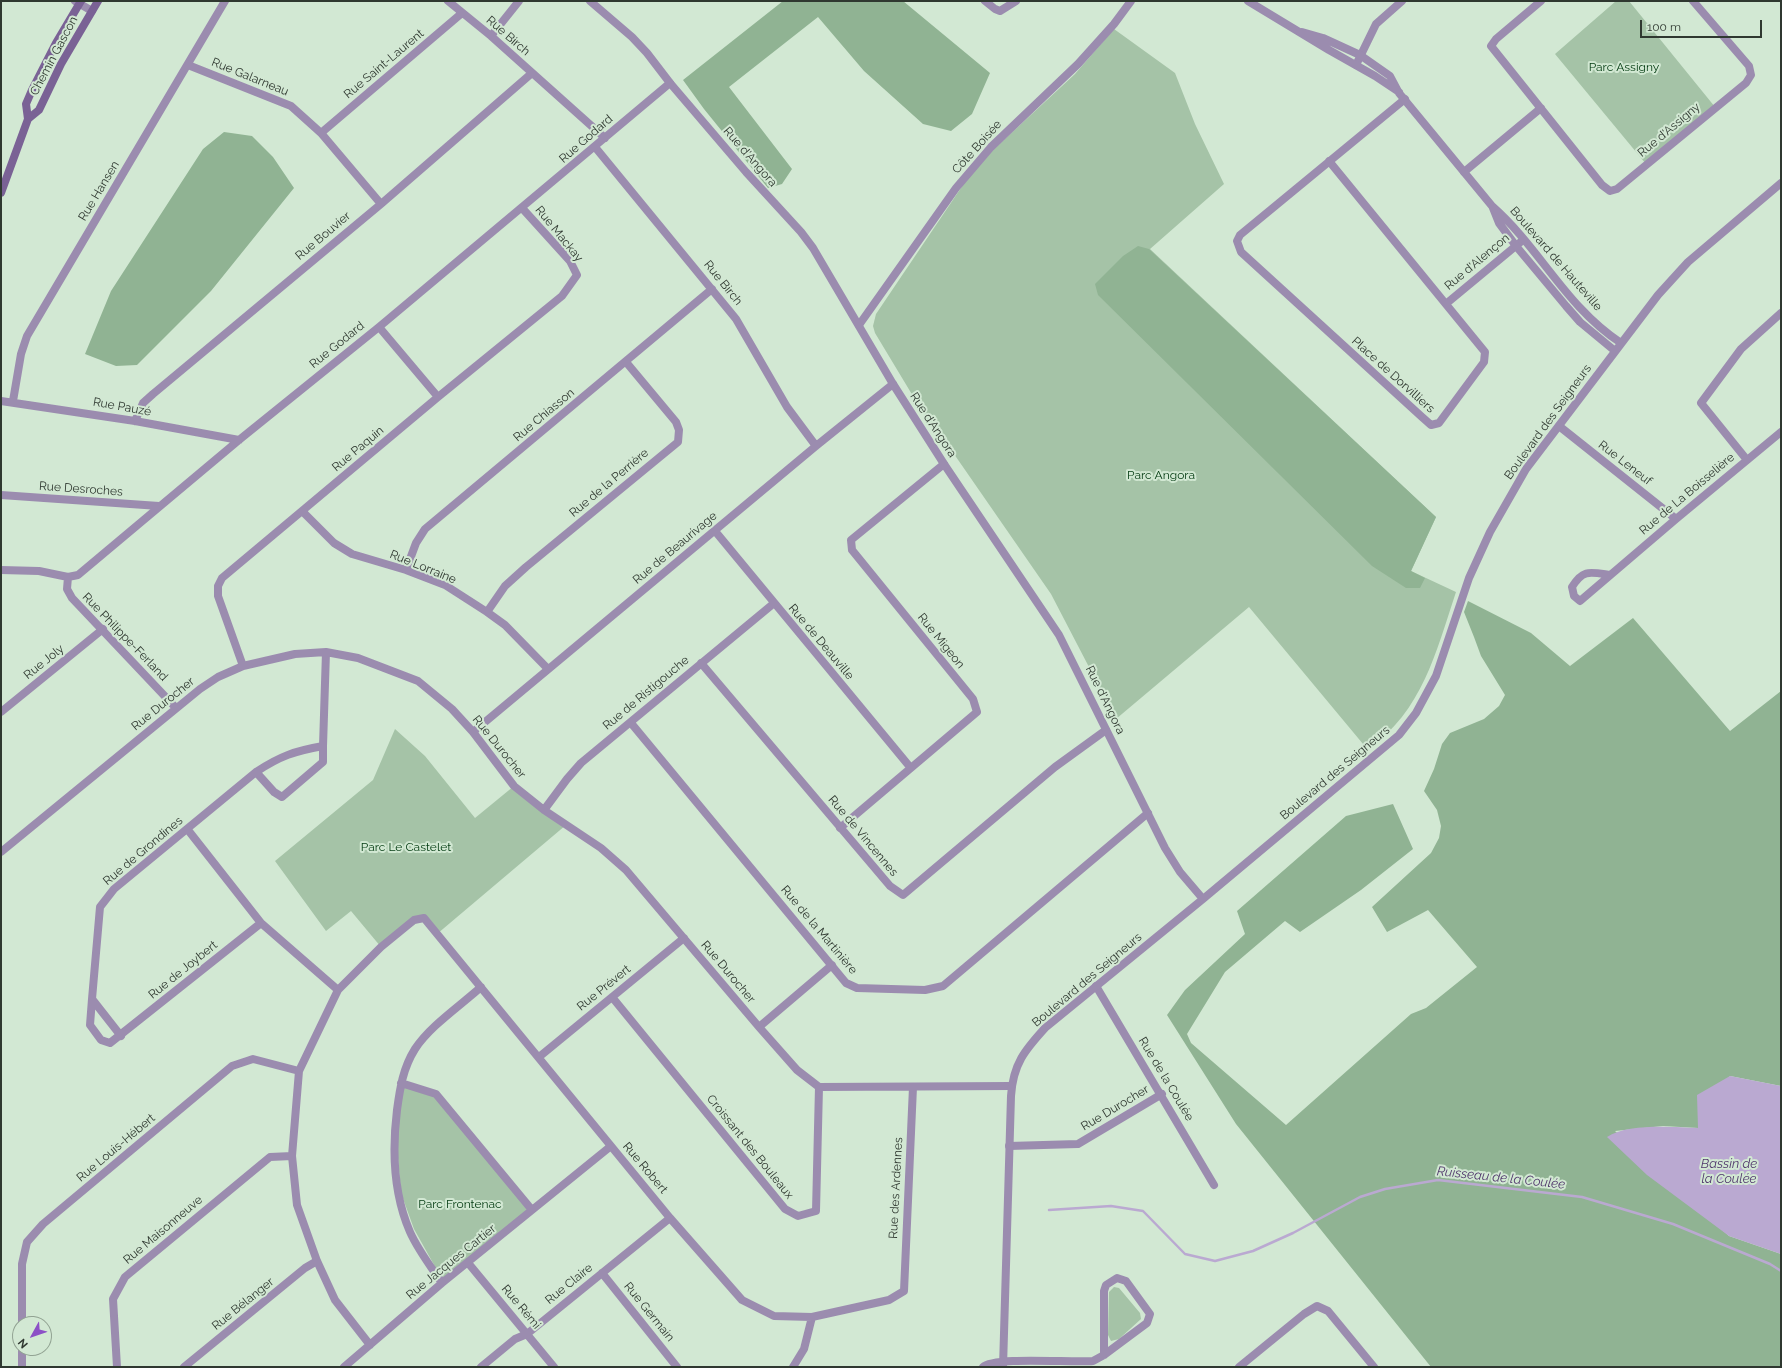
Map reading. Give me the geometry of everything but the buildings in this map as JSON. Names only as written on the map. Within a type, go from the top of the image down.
[{"type":"main road","name":"Chemin Gascon","points":[[28,118],[39,110],[61,64],[98,1]]},
{"type":"main road","name":"Chemin Gascon","points":[[2,188],[28,118],[26,104],[78,2]]},
{"type":"street","name":"Rue Hansen","points":[[13,401],[21,354],[27,336],[225,1]]},
{"type":"street","name":"Rue Birch","points":[[448,1],[491,36],[605,138]]},
{"type":"street","points":[[491,36],[519,1]]},
{"type":"street","name":"Rue d'Angora","points":[[590,1],[632,37],[746,172],[801,232],[813,248],[893,384],[944,464],[1046,613],[1059,635],[1173,860],[1203,899]]},
{"type":"street","points":[[985,1],[1000,11],[1016,1]]},
{"type":"street","name":"Côte Boisée","points":[[859,325],[956,188],[991,147],[1078,64],[1114,24],[1131,1]]},
{"type":"street","name":"Boulevard de Hauteville","points":[[1248,1],[1302,32],[1328,50],[1356,65],[1402,96]]},
{"type":"street","points":[[1356,65],[1376,24],[1402,1]]},
{"type":"street","name":"Rue d'Assigny","points":[[1541,1],[1496,39],[1492,46],[1602,185],[1610,190],[1617,189],[1746,83],[1750,75],[1749,66],[1693,1]]},
{"type":"street","points":[[78,2],[92,11]]},
{"type":"street","name":"Rue Saint-Laurent","points":[[321,133],[462,13]]},
{"type":"street","name":"Boulevard de Hauteville","points":[[1302,32],[1323,38],[1360,55],[1390,76],[1402,96],[1464,172],[1492,206],[1507,219],[1589,319],[1621,342]]},
{"type":"street","name":"Rue Galarneau","points":[[188,65],[291,106],[321,133],[381,204]]},
{"type":"street","name":"Rue Bouvier","points":[[135,421],[143,403],[153,394],[381,204],[532,73]]},
{"type":"street","name":"Rue Godard","points":[[68,577],[78,575],[239,440],[379,327],[670,83]]},
{"type":"street","name":"Place de Dorvilliers","points":[[1329,161],[1486,352],[1484,362],[1439,423],[1430,425],[1241,252],[1237,242],[1240,235],[1329,161],[1402,96]]},
{"type":"street","points":[[1464,172],[1542,108]]},
{"type":"street","name":"Rue Birch","points":[[595,147],[736,319],[787,407],[816,446]]},
{"type":"street","name":"Boulevard des Seigneurs","points":[[1003,1364],[1011,1086],[1016,1067],[1025,1050],[1045,1028],[1203,899],[1393,740],[1416,713],[1436,676],[1469,578],[1490,532],[1526,469],[1658,295],[1688,262],[1781,183]]},
{"type":"street","name":"Boulevard de Hauteville","points":[[1492,206],[1499,223],[1516,246],[1580,322],[1615,351]]},
{"type":"street","name":"Rue Mackay","points":[[522,208],[570,262],[577,275]]},
{"type":"street","name":"Rue d'Alençon","points":[[1446,304],[1523,240]]},
{"type":"street","name":"Rue Paquin","points":[[243,666],[218,596],[218,586],[222,578],[303,512],[438,397],[562,296],[577,275]]},
{"type":"street","name":"Rue Chiasson","points":[[406,570],[416,543],[425,529],[712,289]]},
{"type":"street","points":[[1747,460],[1701,403],[1741,349],[1781,313]]},
{"type":"street","points":[[379,327],[438,397]]},
{"type":"street","name":"Rue de la Perrière","points":[[487,612],[505,586],[526,567],[678,442],[679,430],[676,422],[626,362]]},
{"type":"street","name":"Rue de Beaurivage","points":[[473,732],[816,446],[893,384]]},
{"type":"street","name":"Rue Pauzé","points":[[1,400],[135,421],[239,440]]},
{"type":"street","name":"Rue Leneuf","points":[[1559,426],[1676,518]]},
{"type":"street","name":"Rue de La Boisselière","points":[[1610,575],[1593,572],[1578,576],[1572,587],[1574,596],[1580,601],[1676,518],[1781,432]]},
{"type":"street","name":"Rue Migeon","points":[[840,828],[910,767],[977,712],[973,699],[852,550],[851,540],[944,464]]},
{"type":"street","name":"Rue Desroches","points":[[1,495],[159,506]]},
{"type":"street","name":"Rue Lorraine","points":[[303,512],[334,543],[352,554],[406,570],[445,585],[505,625],[548,669]]},
{"type":"street","name":"Rue de Deauville","points":[[715,531],[773,604],[910,767]]},
{"type":"street","points":[[1,570],[38,571],[68,577]]},
{"type":"street","name":"Rue Philippe-Ferland","points":[[68,577],[68,589],[72,598],[176,708]]},
{"type":"street","name":"Rue de Ristigouche","points":[[544,810],[581,763],[631,723],[701,662],[773,604]]},
{"type":"street","name":"Rue Joly","points":[[1,712],[102,629]]},
{"type":"street","points":[[256,772],[274,792],[282,797],[324,762],[323,746],[326,652]]},
{"type":"street","name":"Rue Durocher","points":[[1,852],[176,708],[218,677],[243,666],[295,654],[326,652],[358,658],[418,681],[452,708],[473,732],[514,786],[544,810],[601,848],[626,870],[797,1070],[819,1087]]},
{"type":"street","name":"Rue de Vincennes","points":[[701,662],[890,886],[903,895],[1055,767],[1106,730]]},
{"type":"street","name":"Rue de la Martinière","points":[[631,723],[846,983],[856,988],[926,990],[943,986],[1148,813]]},
{"type":"street","name":"Rue de Grondines","points":[[121,1036],[110,1044],[101,1040],[90,1025],[100,907],[114,889],[188,830],[256,772],[275,759],[298,751],[323,746]]},
{"type":"street","points":[[188,830],[261,923],[338,990],[299,1071],[292,1156],[298,1205],[317,1261],[335,1300],[370,1345]]},
{"type":"street","name":"Rue Robert","points":[[338,990],[381,947],[414,920],[424,918],[670,1218],[742,1300],[774,1316],[812,1317],[889,1300],[904,1291]]},
{"type":"street","name":"Rue de Joybert","points":[[121,1036],[261,923]]},
{"type":"street","name":"Rue Prévert","points":[[539,1057],[684,938]]},
{"type":"street","points":[[759,1027],[832,965]]},
{"type":"street","name":"Rue de la Coulée","points":[[1096,986],[1162,1094],[1214,1185]]},
{"type":"street","points":[[442,1284],[410,1232],[395,1178],[394,1134],[401,1083],[406,1066],[422,1040],[481,987]]},
{"type":"street","name":"Croissant des Bouleaux","points":[[612,997],[785,1209],[798,1216],[816,1211],[819,1087]]},
{"type":"street","points":[[92,999],[121,1036]]},
{"type":"street","name":"Rue Louis-Hébert","points":[[22,1316],[22,1264],[27,1242],[43,1224],[232,1066],[253,1059],[299,1071]]},
{"type":"street","points":[[401,1083],[436,1094],[532,1210]]},
{"type":"street","points":[[819,1087],[1011,1086]]},
{"type":"street","name":"Rue des Ardennes","points":[[904,1291],[913,1087]]},
{"type":"street","name":"Rue Durocher","points":[[1010,1146],[1078,1144],[1162,1094]]},
{"type":"street","name":"Rue Jacques Cartier","points":[[344,1367],[442,1284],[469,1264],[532,1210],[611,1146]]},
{"type":"street","name":"Rue Maisonneuve","points":[[117,1367],[113,1299],[125,1277],[270,1157],[292,1156]]},
{"type":"street","name":"Rue Claire","points":[[481,1367],[515,1339],[527,1334],[670,1218]]},
{"type":"street","name":"Rue Bélanger","points":[[184,1367],[305,1268],[317,1261]]},
{"type":"street","name":"Rue Rémi","points":[[469,1264],[554,1367]]},
{"type":"street","name":"Rue Germain","points":[[602,1273],[678,1367]]},
{"type":"street","points":[[983,1367],[985,1364],[1093,1362],[1104,1355],[1147,1322],[1150,1314],[1126,1280],[1117,1278],[1106,1285],[1104,1291],[1104,1355]]},
{"type":"street","points":[[1239,1367],[1304,1314],[1317,1306],[1328,1311],[1374,1367]]},
{"type":"street","points":[[793,1367],[804,1350],[812,1317]]},
{"type":"street","points":[[22,1356],[22,1367]]},
{"type":"green space","points":[[783,1],[903,1],[990,73],[972,114],[951,131],[923,124],[864,71],[818,17],[729,87],[792,169],[782,184],[768,188],[704,109],[683,80]]},
{"type":"green space","name":"Parc Assigny","points":[[1616,1],[1629,1],[1715,107],[1646,164],[1555,54]]},
{"type":"green space","name":"Parc Angora","points":[[1114,29],[1175,73],[1195,124],[1224,184],[1150,249],[1436,517],[1411,571],[1456,592],[1433,659],[1425,679],[1414,699],[1402,717],[1387,734],[1368,750],[1249,607],[1116,719],[1051,594],[954,454],[928,421],[875,333],[873,326],[876,314],[965,182],[992,151],[1075,74]]},
{"type":"green space","points":[[224,132],[252,136],[273,157],[294,188],[211,291],[137,365],[116,366],[85,354],[111,291],[203,149]]},
{"type":"green space","points":[[1138,246],[1149,249],[1436,517],[1411,571],[1425,578],[1420,588],[1406,588],[1372,566],[1098,295],[1095,284],[1123,256]]},
{"type":"green space","points":[[1468,601],[1531,633],[1570,666],[1633,618],[1730,731],[1781,691],[1781,1086],[1730,1076],[1698,1128],[1663,1126],[1615,1131],[1729,1236],[1781,1254],[1781,1367],[1431,1367],[1236,1124],[1167,1015],[1185,990],[1245,934],[1237,911],[1346,816],[1393,804],[1413,849],[1361,890],[1300,932],[1285,921],[1225,972],[1187,1034],[1191,1043],[1286,1125],[1411,1014],[1426,1008],[1477,967],[1428,910],[1387,932],[1372,907],[1431,853],[1439,838],[1441,826],[1437,810],[1424,791],[1434,769],[1442,744],[1450,733],[1484,719],[1499,706],[1505,695],[1481,656],[1464,612]]},
{"type":"green space","name":"Parc Le Castelet","points":[[395,729],[425,756],[475,818],[514,786],[566,825],[437,934],[424,918],[381,947],[351,911],[326,931],[275,861],[373,780]]},
{"type":"green space","name":"Parc Frontenac","points":[[403,1086],[436,1094],[532,1210],[442,1283],[433,1263],[414,1229],[401,1193],[396,1134]]},
{"type":"green space","points":[[1114,1287],[1119,1288],[1140,1313],[1141,1319],[1119,1339],[1111,1341],[1108,1335],[1109,1292]]},
{"type":"water","name":"Bassin de la Coulée","points":[[1730,1076],[1781,1086],[1781,1254],[1729,1236],[1647,1175],[1607,1137],[1626,1130],[1638,1128],[1698,1128],[1697,1095]]},
{"type":"waterway","name":"Ruisseau de la Coulée","points":[[1049,1210],[1111,1206],[1143,1211],[1185,1254],[1215,1261],[1253,1251],[1293,1233],[1360,1197],[1385,1189],[1438,1180],[1582,1197],[1673,1224],[1770,1264],[1781,1271]]}]
